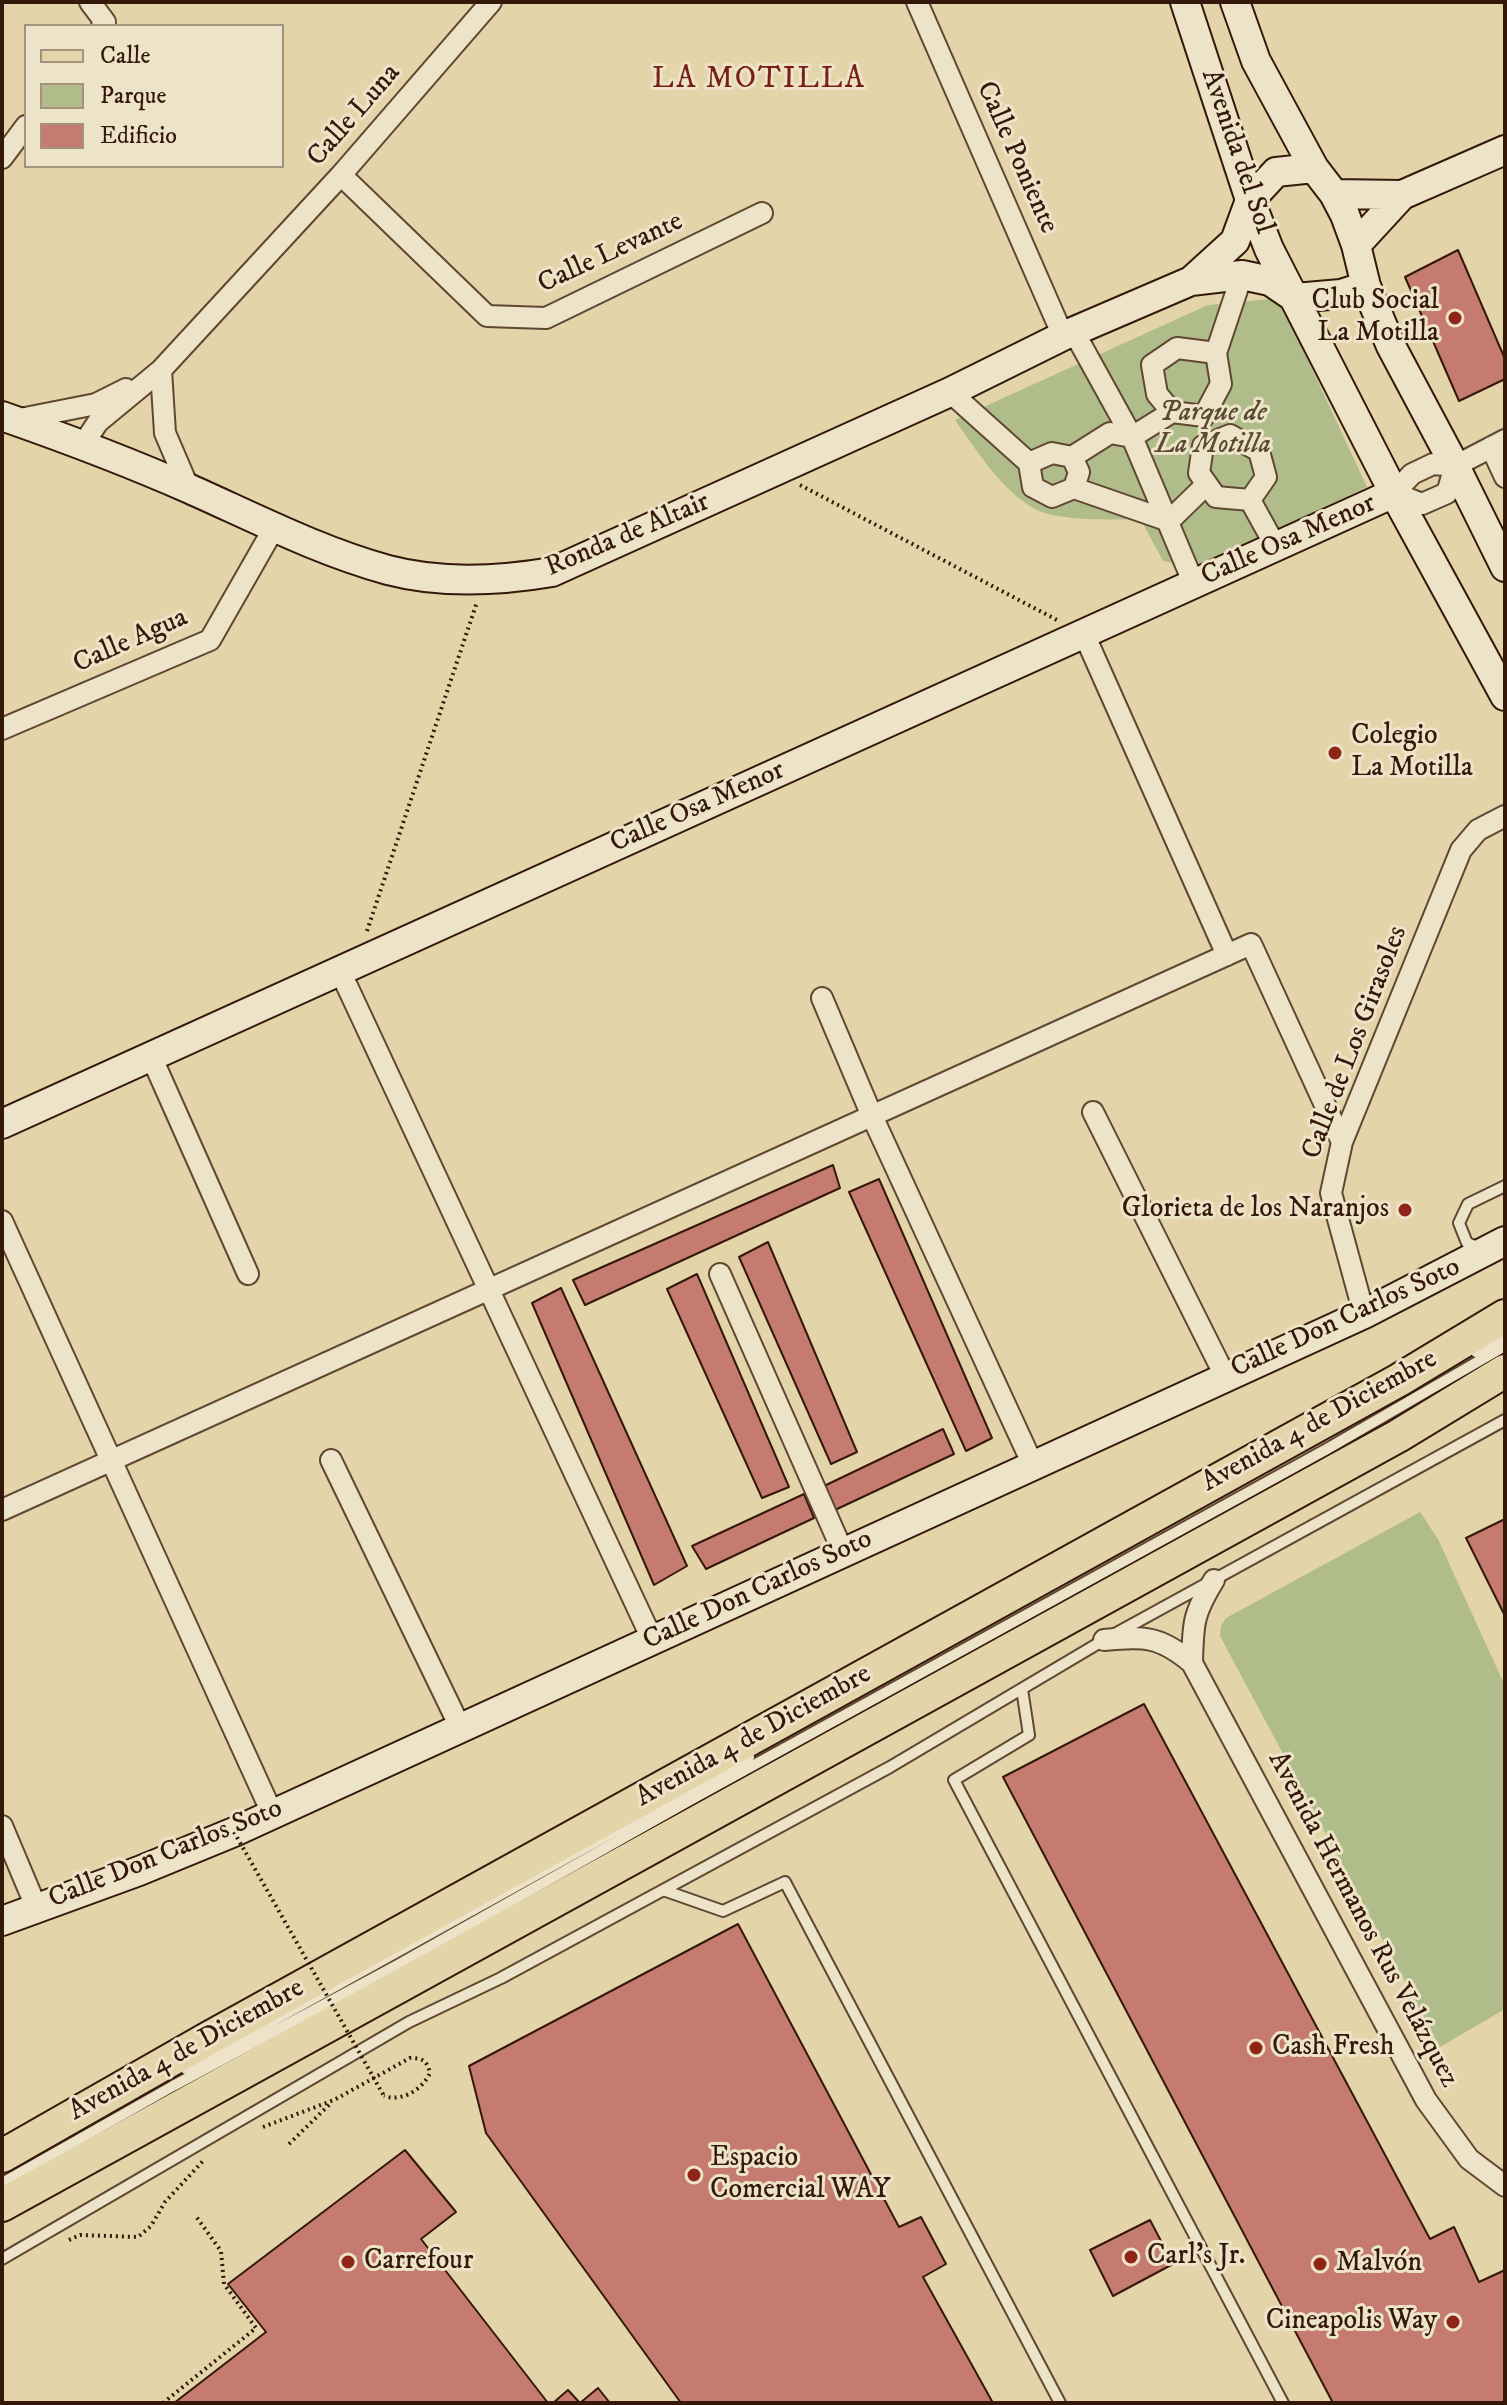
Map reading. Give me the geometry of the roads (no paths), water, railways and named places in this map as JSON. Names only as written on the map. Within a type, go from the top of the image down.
[{"type":"main road","name":"Avenida 4 de Diciembre","points":[[2,2156],[223,2030],[1399,1380],[1505,1316]]},
{"type":"main road","name":"Avenida 4 de Diciembre","points":[[2,2205],[1398,1436],[1505,1371]]},
{"type":"street","points":[[90,2],[104,24]]},
{"type":"street","name":"Calle Luna","points":[[82,446],[98,422],[161,370],[341,175],[491,2]]},
{"type":"street","name":"Calle Poniente","points":[[917,2],[1069,334],[1132,437],[1194,584]]},
{"type":"street","name":"Avenida del Sol","points":[[1185,2],[1269,249],[1394,493],[1505,696]]},
{"type":"street","name":"Avenida del Sol","points":[[1235,2],[1256,61],[1314,168],[1334,194],[1356,245],[1366,286],[1391,346],[1505,567]]},
{"type":"street","points":[[2,158],[24,129]]},
{"type":"street","points":[[1334,194],[1402,195],[1505,150]]},
{"type":"street","points":[[1477,163],[1505,160]]},
{"type":"street","points":[[1250,200],[1276,172],[1314,168]]},
{"type":"street","name":"Calle Levante","points":[[341,175],[487,316],[546,318],[762,213]]},
{"type":"street","points":[[1356,245],[1402,195]]},
{"type":"street","name":"Ronda de Altair","points":[[1191,281],[1235,241],[1250,200]]},
{"type":"street","points":[[1204,416],[1221,384],[1216,353],[1242,275]]},
{"type":"street","name":"Ronda de Altair","points":[[9,418],[189,489],[274,528],[389,570],[484,580],[552,572],[1191,281],[1242,275],[1270,281],[1295,298]]},
{"type":"street","points":[[1295,298],[1341,294],[1366,286]]},
{"type":"street","points":[[1172,412],[1157,394],[1152,365],[1177,348],[1216,353]]},
{"type":"street","points":[[161,370],[165,433],[189,489]]},
{"type":"street","name":"Calle Luna","points":[[9,418],[96,404],[161,370]]},
{"type":"street","points":[[950,392],[1029,463],[1033,487],[1052,497],[1074,488],[1169,521],[1207,484]]},
{"type":"street","points":[[1029,463],[1052,453],[1072,457],[1110,433],[1132,437],[1172,412],[1204,416]]},
{"type":"street","points":[[1204,416],[1215,441]]},
{"type":"street","points":[[1230,435],[1259,451],[1266,477],[1250,500],[1216,497],[1199,473],[1203,446],[1230,435]]},
{"type":"street","points":[[1455,466],[1447,493],[1422,504],[1394,493],[1412,474],[1433,464],[1455,466],[1498,443],[1505,477]]},
{"type":"street","points":[[1072,457],[1079,472],[1074,488]]},
{"type":"street","name":"Calle Osa Menor","points":[[2,1124],[1394,493]]},
{"type":"street","points":[[1250,500],[1276,547]]},
{"type":"street","name":"Calle Agua","points":[[2,729],[210,640],[274,528]]},
{"type":"street","points":[[1084,634],[1227,955]]},
{"type":"street","name":"Calle de Los Girasoles","points":[[1364,1314],[1331,1193],[1342,1142],[1461,850],[1478,830],[1505,816]]},
{"type":"street","points":[[2,1510],[1251,944],[1342,1142]]},
{"type":"street","points":[[348,967],[490,1289],[652,1639]]},
{"type":"street","points":[[822,998],[872,1116],[1033,1465]]},
{"type":"street","points":[[151,1056],[248,1274]]},
{"type":"street","points":[[1093,1112],[1225,1376]]},
{"type":"street","points":[[2,1221],[272,1813]]},
{"type":"street","name":"Calle Don Carlos Soto","points":[[2,1921],[234,1832],[1364,1314],[1496,1246]]},
{"type":"street","points":[[720,1274],[843,1552]]},
{"type":"street","points":[[331,1460],[460,1727]]},
{"type":"street","points":[[1192,1663],[1198,1608],[1214,1580]]},
{"type":"street","name":"Avenida Hermanos Rus Velázquez","points":[[1104,1640],[1138,1638],[1161,1641],[1192,1663],[1426,2100],[1469,2159],[1505,2186]]},
{"type":"street","points":[[2,1826],[37,1909]]},
{"type":"lane","points":[[1496,1246],[1467,1243],[1459,1223],[1468,1204],[1505,1186]]},
{"type":"lane","points":[[2,2172],[1348,1427],[1505,1335]]},
{"type":"lane","points":[[2,2183],[1327,1449],[1505,1346]]},
{"type":"lane","points":[[2,2259],[409,2022],[501,1978],[890,1767],[1104,1640],[1505,1420]]},
{"type":"lane","points":[[1022,1689],[1029,1735],[954,1780],[1283,2403]]},
{"type":"lane","points":[[663,1890],[723,1911],[785,1882],[1060,2403]]},
{"type":"place","name":"Club Social La Motilla","points":[[1455,318]]},
{"type":"place","name":"Colegio La Motilla","points":[[1335,753]]},
{"type":"place","name":"Glorieta de los Naranjos","points":[[1405,1210]]},
{"type":"place","name":"Cash Fresh","points":[[1256,2048]]},
{"type":"place","name":"Espacio Comercial WAY","points":[[694,2175]]},
{"type":"place","name":"Carl's Jr.","points":[[1131,2257]]},
{"type":"place","name":"Carrefour","points":[[348,2262]]},
{"type":"place","name":"Malvón","points":[[1320,2264]]},
{"type":"place","name":"Cineapolis Way","points":[[1453,2322]]},
{"type":"district","name":"LA MOTILLA","points":[[759,81]]},
{"type":"park label","name":"Parque de La Motilla","points":[[1213,430]]}]
